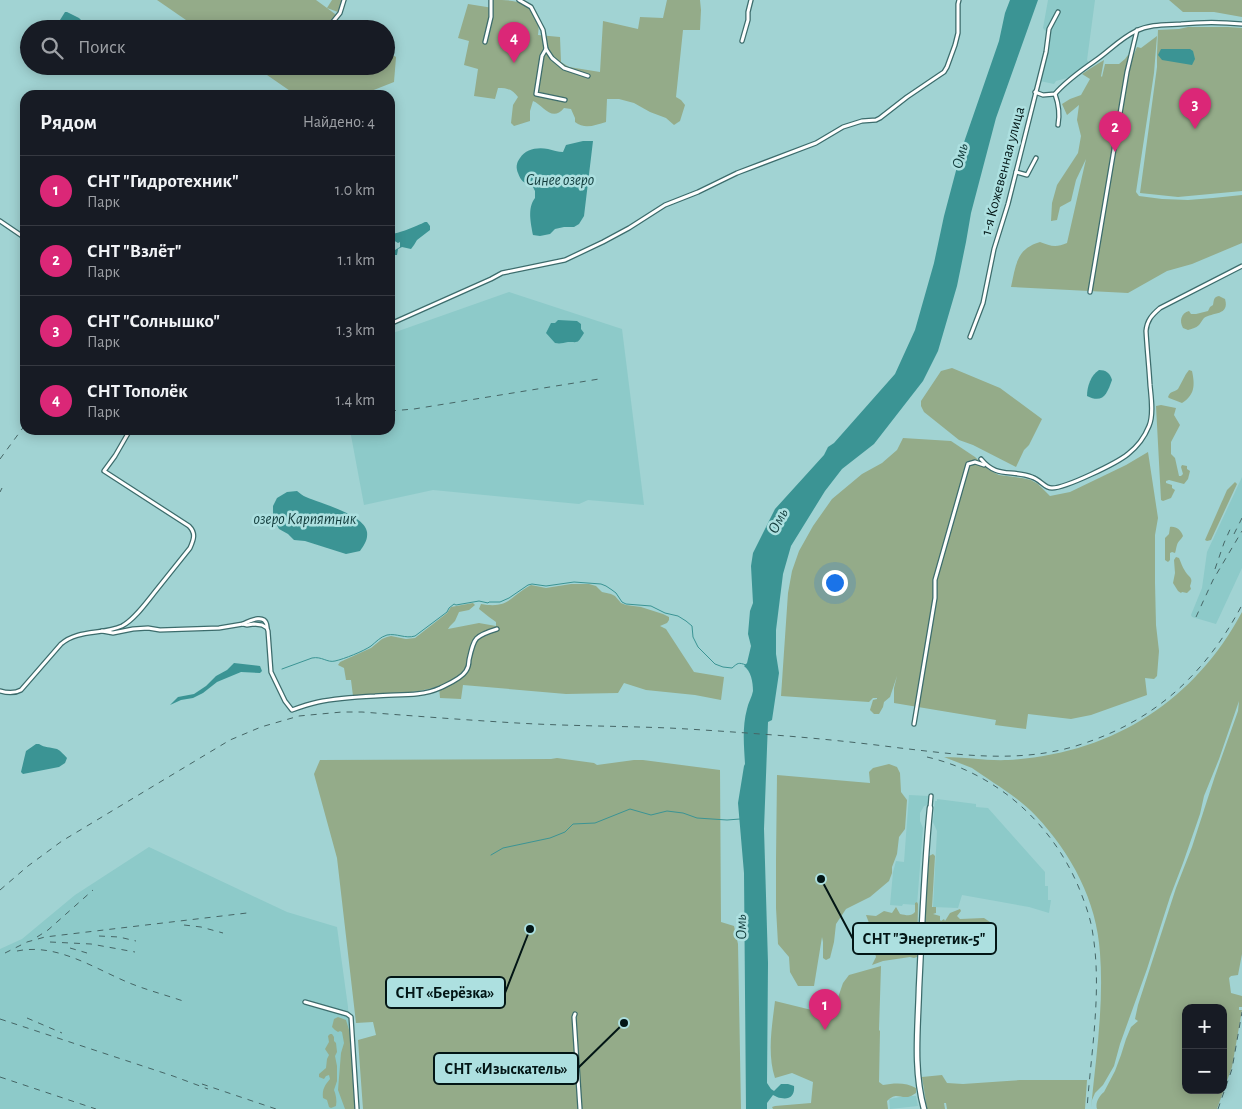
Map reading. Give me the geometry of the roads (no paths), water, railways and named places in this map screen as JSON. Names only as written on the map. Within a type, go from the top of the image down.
[{"type":"street","points":[[334,20],[340,13],[344,0]]},
{"type":"street","points":[[485,42],[491,17],[490,0]]},
{"type":"street","points":[[519,0],[531,6],[543,30],[546,49],[552,58],[564,68],[588,76]]},
{"type":"street","points":[[742,41],[751,0]]},
{"type":"street","points":[[395,322],[502,273],[565,260],[602,243],[665,205],[698,192],[737,173],[816,143],[843,127],[880,118],[947,68],[958,33],[959,0]]},
{"type":"street","name":"1-я Кожевенная улица","points":[[970,337],[983,303],[994,249],[1016,172],[1046,52],[1049,29],[1058,12]]},
{"type":"street","points":[[1035,92],[1043,95],[1055,94],[1063,83],[1137,30],[1149,26],[1197,23],[1242,24]]},
{"type":"street","points":[[1090,292],[1127,72],[1137,30]]},
{"type":"street","points":[[546,49],[541,57],[536,94],[565,100]]},
{"type":"street","points":[[1055,94],[1060,115],[1058,126]]},
{"type":"street","points":[[1016,172],[1027,175],[1036,158]]},
{"type":"street","points":[[0,221],[20,235]]},
{"type":"street","points":[[914,724],[935,598],[934,580],[968,464],[975,462],[986,465],[997,472],[1025,475],[1038,480],[1050,488],[1084,478],[1130,453],[1142,439],[1150,423],[1151,400],[1146,331],[1148,320],[1160,308],[1242,266]]},
{"type":"street","points":[[0,691],[10,693],[20,690],[68,638],[124,625],[132,618],[190,548],[194,540],[193,530],[189,526],[104,471],[127,435]]},
{"type":"street","points":[[981,459],[986,465]]},
{"type":"street","points":[[102,631],[113,633],[148,628],[160,630],[219,628],[243,624],[262,625],[267,628],[271,672],[285,701],[292,710],[333,700],[416,694],[440,688],[465,673],[476,638],[481,634],[497,629]]},
{"type":"street","points":[[924,1109],[916,1058],[926,850],[931,796]]},
{"type":"street","points":[[305,1002],[347,1014],[351,1017],[357,1109]]},
{"type":"street","points":[[575,1014],[580,1109]]},
{"type":"water","name":"Омь","points":[[1010,0],[1038,0],[996,118],[971,213],[957,286],[938,351],[923,381],[874,444],[842,469],[825,491],[791,546],[783,574],[776,630],[776,654],[779,673],[772,720],[768,722],[764,829],[768,963],[767,1083],[774,1091],[781,1084],[794,1086],[794,1092],[787,1098],[773,1095],[767,1103],[767,1109],[746,1109],[744,873],[738,803],[745,764],[744,723],[753,691],[751,677],[744,666],[747,663],[751,646],[748,634],[750,611],[753,603],[751,566],[753,553],[775,509],[824,455],[828,447],[834,443],[895,374],[915,330],[934,263],[962,148],[999,41]]},
{"type":"water","points":[[65,12],[67,12],[81,20],[60,20]]},
{"type":"water","points":[[1161,49],[1190,49],[1193,51],[1195,59],[1192,65],[1162,60],[1158,55]]},
{"type":"water","name":"Синее озеро","points":[[593,141],[584,216],[579,224],[574,227],[555,229],[550,234],[540,236],[533,235],[530,211],[535,198],[535,191],[532,185],[520,178],[517,171],[519,160],[522,155],[532,149],[544,148],[563,152],[566,145]]},
{"type":"water","points":[[427,222],[430,230],[417,240],[411,249],[402,247],[398,249],[397,255],[395,255],[395,250],[400,247],[400,242],[395,241],[395,233]]},
{"type":"water","points":[[558,320],[577,321],[581,324],[581,329],[584,333],[579,341],[555,343],[546,333],[551,323],[555,323]]},
{"type":"water","points":[[1099,370],[1107,372],[1112,380],[1104,396],[1097,399],[1087,396],[1090,381]]},
{"type":"water","name":"озеро Карпятник","points":[[297,491],[305,497],[341,510],[359,520],[367,532],[365,542],[360,551],[346,554],[305,541],[294,540],[279,529],[273,518],[273,506],[277,498],[287,492]]},
{"type":"water","points":[[234,663],[260,666],[262,671],[260,673],[241,672],[217,682],[193,698],[181,700],[170,705],[178,697],[194,694]]},
{"type":"water","points":[[36,744],[58,750],[67,758],[65,763],[59,767],[23,774],[21,772],[26,751]]},
{"type":"waterway","points":[[282,669],[312,658],[329,661],[343,659],[368,648],[387,635],[415,636],[447,612],[454,604],[479,601],[488,603],[500,602],[528,585],[546,586],[574,582],[601,584],[616,593],[622,602],[626,604],[651,606],[665,613],[678,616],[692,626],[693,637],[698,647],[715,664],[732,668],[738,664],[746,665]]},
{"type":"waterway","points":[[491,855],[503,848],[550,838],[565,832],[573,824],[595,823],[630,809],[651,815],[667,811],[683,813],[697,818],[740,819]]},
{"type":"railway","points":[[395,411],[599,379]]},
{"type":"railway","points":[[0,459],[20,432]]},
{"type":"railway","points":[[0,492],[2,488]]},
{"type":"railway","points":[[1234,534],[1242,518]]},
{"type":"railway","points":[[1215,569],[1232,525]]},
{"type":"railway","points":[[1196,617],[1213,580],[1242,531]]},
{"type":"railway","points":[[0,890],[62,841],[230,740],[261,727],[299,716],[362,712],[517,723],[669,728],[787,736],[969,755],[1015,756],[1037,754],[1082,744],[1109,734],[1133,722],[1156,707],[1195,673],[1228,630],[1242,605]]},
{"type":"railway","points":[[927,757],[976,775],[998,788],[1019,804],[1054,842],[1068,864],[1079,888],[1092,929],[1096,978],[1095,1022],[1087,1109]]},
{"type":"railway","points":[[37,937],[48,930],[93,890]]},
{"type":"railway","points":[[5,953],[27,942],[45,937],[247,913]]},
{"type":"railway","points":[[184,925],[223,933]]},
{"type":"railway","points":[[99,936],[119,937],[136,941]]},
{"type":"railway","points":[[50,942],[91,944],[135,952]]},
{"type":"railway","points":[[70,948],[87,953]]},
{"type":"railway","points":[[17,951],[31,949],[60,953],[87,963],[134,985],[186,1002]]},
{"type":"railway","points":[[1218,1109],[1232,1069],[1242,1012]]},
{"type":"railway","points":[[27,1018],[62,1033]]},
{"type":"railway","points":[[0,1019],[208,1089]]},
{"type":"railway","points":[[0,1077],[96,1109]]},
{"type":"railway","points":[[202,1084],[276,1109]]},
{"type":"place","name":"СНТ Тополёк","points":[[514,63]]},
{"type":"place","name":"СНТ \"Солнышко\"","points":[[1195,129]]},
{"type":"place","name":"СНТ \"Взлёт\"","points":[[1115,152]]},
{"type":"place","name":"СНТ \"Энергетик-5\"","points":[[821,879]]},
{"type":"place","name":"СНТ «Берёзка»","points":[[530,929]]},
{"type":"place","name":"СНТ «Изыскатель»","points":[[624,1023]]},
{"type":"place","name":"СНТ \"Гидротехник\"","points":[[825,1030]]}]
